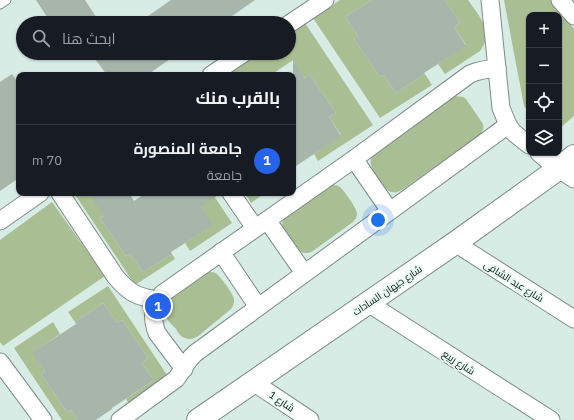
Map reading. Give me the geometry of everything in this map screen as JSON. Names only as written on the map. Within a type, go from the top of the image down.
[{"type":"main road","name":"شارع جيهان السادات","points":[[198,420],[455,243],[569,168]]},
{"type":"street","points":[[296,19],[325,0]]},
{"type":"street","points":[[490,0],[501,108],[508,125],[513,132],[526,142]]},
{"type":"street","points":[[560,0],[574,16]]},
{"type":"street","points":[[216,72],[234,60]]},
{"type":"street","points":[[184,369],[157,333],[154,326],[153,312],[162,294],[354,159],[470,74],[478,70],[497,68]]},
{"type":"street","points":[[120,420],[171,384],[194,354],[508,125]]},
{"type":"street","points":[[545,156],[569,168]]},
{"type":"street","points":[[354,159],[390,211]]},
{"type":"street","points":[[0,221],[36,196]]},
{"type":"street","points":[[62,196],[123,286],[133,294],[158,300]]},
{"type":"street","points":[[234,196],[304,273]]},
{"type":"street","name":"شارع عبد الشافى","points":[[455,243],[574,319]]},
{"type":"street","points":[[221,252],[258,307]]},
{"type":"street","name":"شارع ربيع","points":[[368,303],[551,420]]},
{"type":"street","points":[[0,362],[43,420]]},
{"type":"street","name":"شارع 1","points":[[253,382],[310,420]]},
{"type":"lane","points":[[0,4],[6,0]]},
{"type":"green space","points":[[340,0],[372,0],[345,17],[358,36],[354,39],[380,77],[384,75],[396,93],[425,74],[432,85],[380,118],[313,18]]},
{"type":"green space","points":[[445,0],[468,0],[484,24],[486,37],[480,51],[445,74],[438,64],[466,45],[454,27],[460,23]]},
{"type":"green space","points":[[504,0],[551,0],[561,12],[526,12],[526,108],[524,106]]},
{"type":"green space","points":[[562,14],[574,29],[574,116],[562,126]]},
{"type":"green space","points":[[305,23],[373,125],[318,161],[314,154],[341,135],[329,117],[336,113],[310,75],[305,78],[293,60],[296,60],[296,29]]},
{"type":"green space","points":[[250,60],[293,60],[275,72],[232,72]]},
{"type":"green space","points":[[455,96],[466,99],[483,124],[483,130],[480,135],[402,190],[390,192],[387,190],[372,168],[372,156]]},
{"type":"green space","points":[[331,185],[339,186],[344,192],[355,208],[357,214],[356,217],[353,222],[313,251],[307,253],[301,252],[293,244],[282,227],[284,217]]},
{"type":"green space","points":[[76,196],[98,196],[104,216],[100,218],[126,256],[130,254],[143,272],[172,254],[175,259],[135,285]]},
{"type":"green space","points":[[210,196],[214,196],[232,223],[190,251],[185,243],[212,225],[201,207]]},
{"type":"green space","points":[[247,196],[261,196],[251,203]]},
{"type":"green space","points":[[52,202],[105,276],[3,346],[0,342],[0,240]]},
{"type":"green space","points":[[208,272],[214,272],[224,282],[233,297],[233,305],[231,309],[197,337],[186,339],[180,335],[167,319],[164,308],[169,299]]},
{"type":"green space","points":[[108,286],[169,378],[129,404],[126,399],[154,380],[141,363],[148,358],[122,320],[117,323],[103,303],[75,322],[68,312]]},
{"type":"green space","points":[[53,322],[60,334],[33,353],[45,371],[41,374],[67,412],[71,410],[78,420],[62,420],[14,348]]},
{"type":"building","points":[[36,0],[85,0],[95,16],[46,16]]},
{"type":"building","points":[[171,0],[255,0],[232,16],[148,16]]},
{"type":"building","points":[[372,0],[445,0],[460,23],[454,27],[466,46],[396,93],[384,75],[380,77],[354,39],[358,36],[345,17]]},
{"type":"building","points":[[96,60],[169,60],[151,72],[105,72]]},
{"type":"building","points":[[294,60],[305,78],[310,75],[336,113],[329,117],[341,136],[296,166],[296,72],[293,72]]},
{"type":"building","points":[[12,74],[16,80],[16,180],[0,191],[0,82]]},
{"type":"building","points":[[91,196],[131,196],[134,201],[142,196],[217,196],[201,207],[213,225],[171,252],[172,254],[143,272],[130,254],[126,256],[100,218],[104,216]]},
{"type":"building","points":[[103,303],[117,323],[122,320],[148,358],[141,363],[154,380],[96,420],[78,420],[71,410],[67,412],[41,374],[45,371],[32,353],[76,324],[75,322]]},
{"type":"place","name":"جامعة المنصورة","points":[[158,306]]}]
